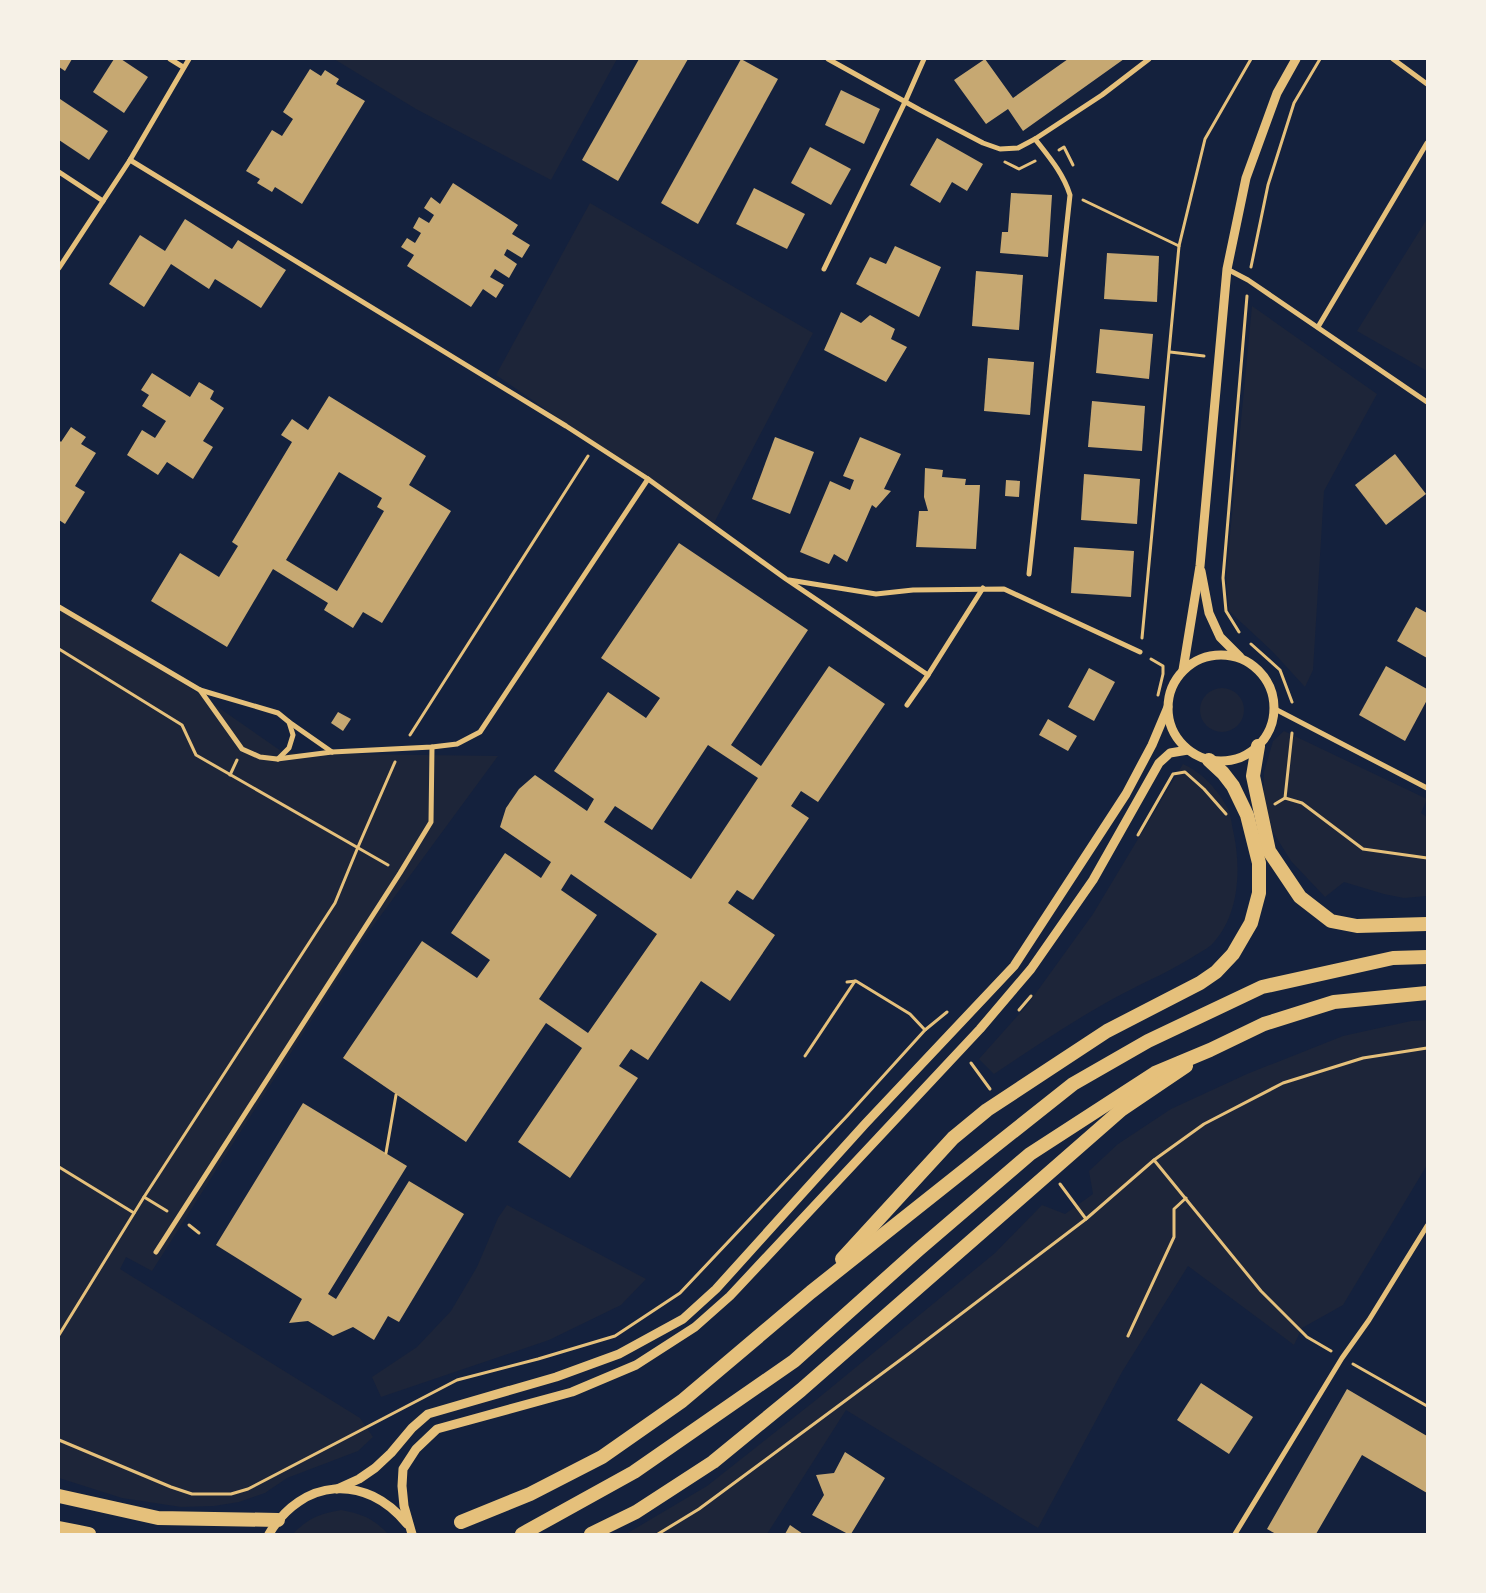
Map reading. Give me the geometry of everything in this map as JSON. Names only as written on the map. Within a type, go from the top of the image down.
[{"type":"highway","points":[[1258,746],[1253,776],[1269,850],[1300,898],[1331,921],[1356,926],[1427,924]]},
{"type":"highway","points":[[811,1292],[953,1138],[987,1110],[1107,1031],[1200,983],[1216,972],[1233,954],[1251,923],[1259,893],[1259,863],[1247,815],[1233,786],[1209,760]]},
{"type":"highway","points":[[461,1522],[530,1494],[602,1457],[682,1401],[811,1292],[1073,1084],[1148,1040],[1262,987],[1393,958],[1427,957]]},
{"type":"highway","points":[[522,1534],[634,1472],[794,1361],[925,1244],[1030,1154],[1155,1073],[1210,1050],[1264,1024],[1334,1002],[1427,992]]},
{"type":"highway","points":[[591,1534],[636,1512],[713,1462],[809,1384],[1121,1110],[1210,1050]]},
{"type":"highway","points":[[59,1496],[158,1518],[278,1520]]},
{"type":"highway","points":[[59,1528],[89,1534]]},
{"type":"street","points":[[170,59],[184,67]]},
{"type":"street","points":[[59,268],[130,160],[189,59]]},
{"type":"street","points":[[828,59],[983,143],[1000,149],[1018,148],[1035,139],[1102,95],[1149,59]]},
{"type":"street","points":[[824,269],[924,59]]},
{"type":"street","points":[[1183,670],[1200,566],[1227,270],[1246,178],[1276,93],[1296,59]]},
{"type":"street","points":[[1393,59],[1427,84]]},
{"type":"street","points":[[1028,574],[1070,195],[1065,180],[1035,139]]},
{"type":"street","points":[[1318,326],[1427,143]]},
{"type":"street","points":[[130,160],[384,314],[648,479],[786,579],[928,675]]},
{"type":"street","points":[[59,172],[103,201]]},
{"type":"street","points":[[1227,270],[1248,280],[1318,326],[1427,402]]},
{"type":"street","points":[[200,690],[242,749],[260,757],[277,759],[332,752],[457,744],[480,732],[648,479]]},
{"type":"street","points":[[1168,707],[1170,723],[1177,738],[1188,750],[1209,760],[1235,760],[1248,754],[1267,736],[1273,723],[1275,709],[1273,692],[1266,677],[1254,665],[1240,657],[1220,637],[1209,613],[1200,566]]},
{"type":"street","points":[[786,579],[876,594],[913,590],[1004,589],[1140,652]]},
{"type":"street","points":[[908,705],[983,588]]},
{"type":"street","points":[[59,606],[200,690],[278,713],[332,752]]},
{"type":"street","points":[[269,1534],[278,1520],[304,1498],[320,1492],[337,1489],[359,1479],[375,1468],[391,1453],[412,1428],[428,1414],[556,1377],[619,1354],[683,1319],[716,1289],[865,1124],[1014,966],[1126,794],[1152,745],[1168,707],[1170,693],[1175,681],[1183,670],[1196,660],[1210,655],[1225,654],[1240,657]]},
{"type":"street","points":[[1275,709],[1427,788]]},
{"type":"street","points":[[277,759],[289,748],[293,735],[289,722]]},
{"type":"street","points":[[156,1252],[431,822],[432,747]]},
{"type":"street","points":[[411,1531],[404,1506],[403,1469],[416,1448],[437,1430],[572,1392],[636,1365],[695,1327],[730,1296],[974,1037],[1032,969],[1093,880],[1159,764],[1170,753],[1188,750]]},
{"type":"street","points":[[1235,1534],[1342,1358],[1369,1320],[1427,1226]]},
{"type":"street","points":[[337,1489],[358,1491],[379,1498],[396,1511],[411,1531]]},
{"type":"path","points":[[1157,700],[1163,666],[1140,652],[1179,246],[1205,139],[1251,59]]},
{"type":"path","points":[[1082,199],[1179,246]]},
{"type":"path","points":[[59,1336],[134,1213],[335,903],[401,748],[595,445]]},
{"type":"path","points":[[59,649],[182,725],[196,755],[388,865]]},
{"type":"path","points":[[1284,798],[1302,803],[1363,849],[1427,858]]},
{"type":"path","points":[[806,1056],[856,981]]},
{"type":"path","points":[[847,982],[856,981],[910,1014],[925,1030]]},
{"type":"path","points":[[59,1440],[192,1494],[231,1494],[248,1488],[457,1380],[615,1336],[680,1293],[848,1115],[925,1030],[955,1006]]},
{"type":"path","points":[[658,1534],[706,1504],[904,1358],[1086,1219],[1154,1160],[1204,1124],[1283,1082],[1363,1058],[1427,1048]]},
{"type":"path","points":[[971,1063],[980,1076]]},
{"type":"path","points":[[386,1153],[396,1095]]},
{"type":"path","points":[[1154,1160],[1261,1291],[1307,1337],[1427,1406]]},
{"type":"path","points":[[59,1167],[134,1213]]},
{"type":"path","points":[[1128,1336],[1174,1237],[1174,1209],[1186,1198]]},
{"type":"path","points":[[1076,1206],[1086,1219]]},
{"type":"shaded area","points":[[334,59],[617,59],[551,180],[416,109]]},
{"type":"shaded area","points":[[590,203],[813,333],[713,525],[496,375]]},
{"type":"shaded area","points":[[1427,219],[1427,371],[1357,331]]},
{"type":"shaded area","points":[[1252,306],[1377,394],[1324,491],[1313,670],[1305,687],[1272,651],[1229,611],[1226,577]]},
{"type":"shaded area","points":[[59,605],[111,633],[284,753],[498,756],[362,941],[152,1271],[126,1257],[120,1269],[360,1418],[373,1437],[358,1451],[287,1478],[265,1493],[239,1502],[214,1506],[181,1507],[122,1498],[59,1478]]},
{"type":"shaded area","points":[[1218,688],[1226,688],[1238,694],[1244,710],[1238,726],[1226,732],[1218,732],[1206,726],[1200,714],[1200,706],[1206,694]]},
{"type":"shaded area","points":[[1284,731],[1427,799],[1421,813],[1427,817],[1427,896],[1404,898],[1344,882],[1325,897],[1291,861],[1273,832],[1264,799],[1264,772],[1273,741]]},
{"type":"shaded area","points":[[1183,764],[1197,772],[1215,789],[1228,809],[1231,818],[1236,848],[1236,891],[1229,918],[1222,931],[1205,950],[1089,1013],[994,1074],[979,1059],[1028,1004],[1093,914]]},
{"type":"shaded area","points":[[1427,1020],[1427,1165],[1343,1305],[1302,1328],[1294,1345],[1188,1266],[1122,1372],[1038,1528],[846,1410],[767,1534],[626,1534],[707,1486],[816,1400],[995,1253],[1042,1205],[1065,1214],[1093,1194],[1089,1171],[1118,1144],[1171,1109],[1247,1074],[1343,1036],[1411,1021]]},
{"type":"shaded area","points":[[507,1205],[646,1279],[621,1305],[549,1340],[381,1397],[372,1377],[417,1347],[451,1311],[477,1267],[498,1218]]},
{"type":"shaded area","points":[[341,1510],[367,1518],[388,1534],[293,1534],[314,1518]]},
{"type":"building","points":[[59,59],[72,59],[65,71],[59,67]]},
{"type":"building","points":[[114,59],[121,59],[148,77],[124,113],[93,92]]},
{"type":"building","points":[[639,59],[688,59],[618,181],[582,160]]},
{"type":"building","points":[[741,59],[778,79],[698,224],[661,203]]},
{"type":"building","points":[[985,59],[1013,98],[1068,59],[1124,59],[1023,131],[1008,109],[986,124],[954,80]]},
{"type":"building","points":[[310,69],[321,76],[325,70],[339,79],[336,84],[365,101],[302,204],[275,187],[272,192],[257,183],[260,179],[246,171],[272,130],[282,136],[293,119],[283,112]]},
{"type":"building","points":[[841,90],[880,109],[864,144],[825,125]]},
{"type":"building","points":[[60,99],[108,131],[89,160],[59,140]]},
{"type":"building","points":[[937,138],[983,164],[967,191],[952,182],[940,203],[910,185]]},
{"type":"building","points":[[810,147],[851,169],[831,205],[791,183]]},
{"type":"building","points":[[453,183],[518,225],[512,234],[530,245],[522,258],[507,249],[504,255],[517,264],[509,278],[495,269],[490,277],[504,285],[496,298],[483,289],[471,307],[407,266],[414,255],[401,247],[407,238],[415,243],[421,233],[413,228],[419,217],[429,223],[434,215],[424,208],[431,197],[440,204]]},
{"type":"building","points":[[754,188],[805,214],[787,249],[736,224]]},
{"type":"building","points":[[1011,193],[1052,195],[1048,257],[1000,253],[1002,232],[1008,232]]},
{"type":"building","points":[[185,219],[232,249],[238,240],[286,270],[261,308],[215,279],[209,289],[171,264],[144,307],[109,284],[140,235],[165,251]]},
{"type":"building","points":[[895,246],[941,267],[919,317],[856,284],[870,257],[886,264]]},
{"type":"building","points":[[1107,253],[1159,256],[1157,302],[1104,299]]},
{"type":"building","points":[[976,271],[1023,275],[1019,330],[972,326]]},
{"type":"building","points":[[841,312],[861,323],[870,315],[895,329],[891,339],[907,347],[886,382],[824,350]]},
{"type":"building","points":[[1100,329],[1153,334],[1149,379],[1096,373]]},
{"type":"building","points":[[988,358],[1034,362],[1030,415],[984,411]]},
{"type":"building","points":[[152,373],[190,397],[199,382],[214,391],[210,399],[224,408],[203,441],[213,447],[193,479],[167,462],[158,475],[127,455],[142,430],[155,438],[166,421],[142,406],[149,395],[141,390]]},
{"type":"building","points":[[329,396],[426,456],[409,485],[451,511],[382,623],[363,612],[353,628],[324,610],[328,603],[273,569],[227,647],[151,601],[180,553],[219,577],[238,546],[232,542],[292,442],[281,435],[292,419],[308,430]],"holes":[[[339,472],[382,498],[377,507],[384,511],[337,591],[286,560]]]},
{"type":"building","points":[[1092,401],[1145,406],[1142,451],[1088,447]]},
{"type":"building","points":[[71,427],[86,437],[81,444],[96,453],[75,486],[85,492],[65,524],[59,520],[59,440],[61,442]]},
{"type":"building","points":[[775,437],[814,452],[790,514],[752,499]]},
{"type":"building","points":[[860,437],[901,454],[884,489],[891,491],[876,508],[872,505],[847,562],[834,554],[829,564],[800,552],[830,481],[850,490],[854,480],[843,476]]},
{"type":"building","points":[[1395,454],[1426,494],[1386,525],[1355,485]]},
{"type":"building","points":[[925,468],[943,470],[942,477],[966,479],[965,485],[980,485],[976,549],[916,547],[919,511],[928,511],[924,497]]},
{"type":"building","points":[[1084,474],[1140,479],[1137,524],[1081,520]]},
{"type":"building","points":[[1006,480],[1020,481],[1019,497],[1005,496]]},
{"type":"building","points":[[679,543],[808,630],[731,745],[761,766],[829,666],[885,704],[818,802],[801,791],[791,806],[809,818],[753,900],[737,890],[728,903],[775,935],[730,1001],[701,981],[648,1060],[631,1049],[619,1066],[638,1078],[570,1178],[518,1142],[582,1048],[546,1023],[466,1142],[343,1058],[422,941],[477,978],[490,960],[451,933],[505,853],[541,878],[551,862],[500,827],[506,808],[519,789],[535,775],[587,811],[594,799],[554,771],[608,692],[646,718],[660,698],[601,658]],"holes":[[[708,745],[758,778],[691,879],[604,822],[615,806],[652,830]],[[571,874],[657,934],[588,1033],[539,999],[597,915],[561,890]]]},
{"type":"building","points":[[1074,547],[1134,551],[1131,597],[1071,593]]},
{"type":"building","points":[[1416,607],[1427,613],[1427,658],[1397,641]]},
{"type":"building","points":[[1386,666],[1427,689],[1427,700],[1405,741],[1359,715]]},
{"type":"building","points":[[1089,668],[1115,682],[1094,721],[1068,707]]},
{"type":"building","points":[[338,712],[351,719],[343,731],[331,723]]},
{"type":"building","points":[[1048,719],[1077,736],[1068,751],[1039,735]]},
{"type":"building","points":[[303,1103],[407,1166],[328,1294],[336,1299],[409,1181],[464,1214],[399,1322],[388,1316],[374,1340],[353,1327],[333,1336],[308,1321],[289,1323],[302,1299],[216,1245]]},
{"type":"building","points":[[1201,1383],[1253,1417],[1229,1454],[1177,1420]]},
{"type":"building","points":[[1347,1389],[1427,1436],[1427,1493],[1362,1455],[1316,1534],[1276,1534],[1267,1529]]},
{"type":"building","points":[[845,1452],[885,1478],[851,1534],[812,1515],[824,1495],[816,1475],[834,1473]]},
{"type":"building","points":[[790,1525],[803,1534],[785,1534]]}]
